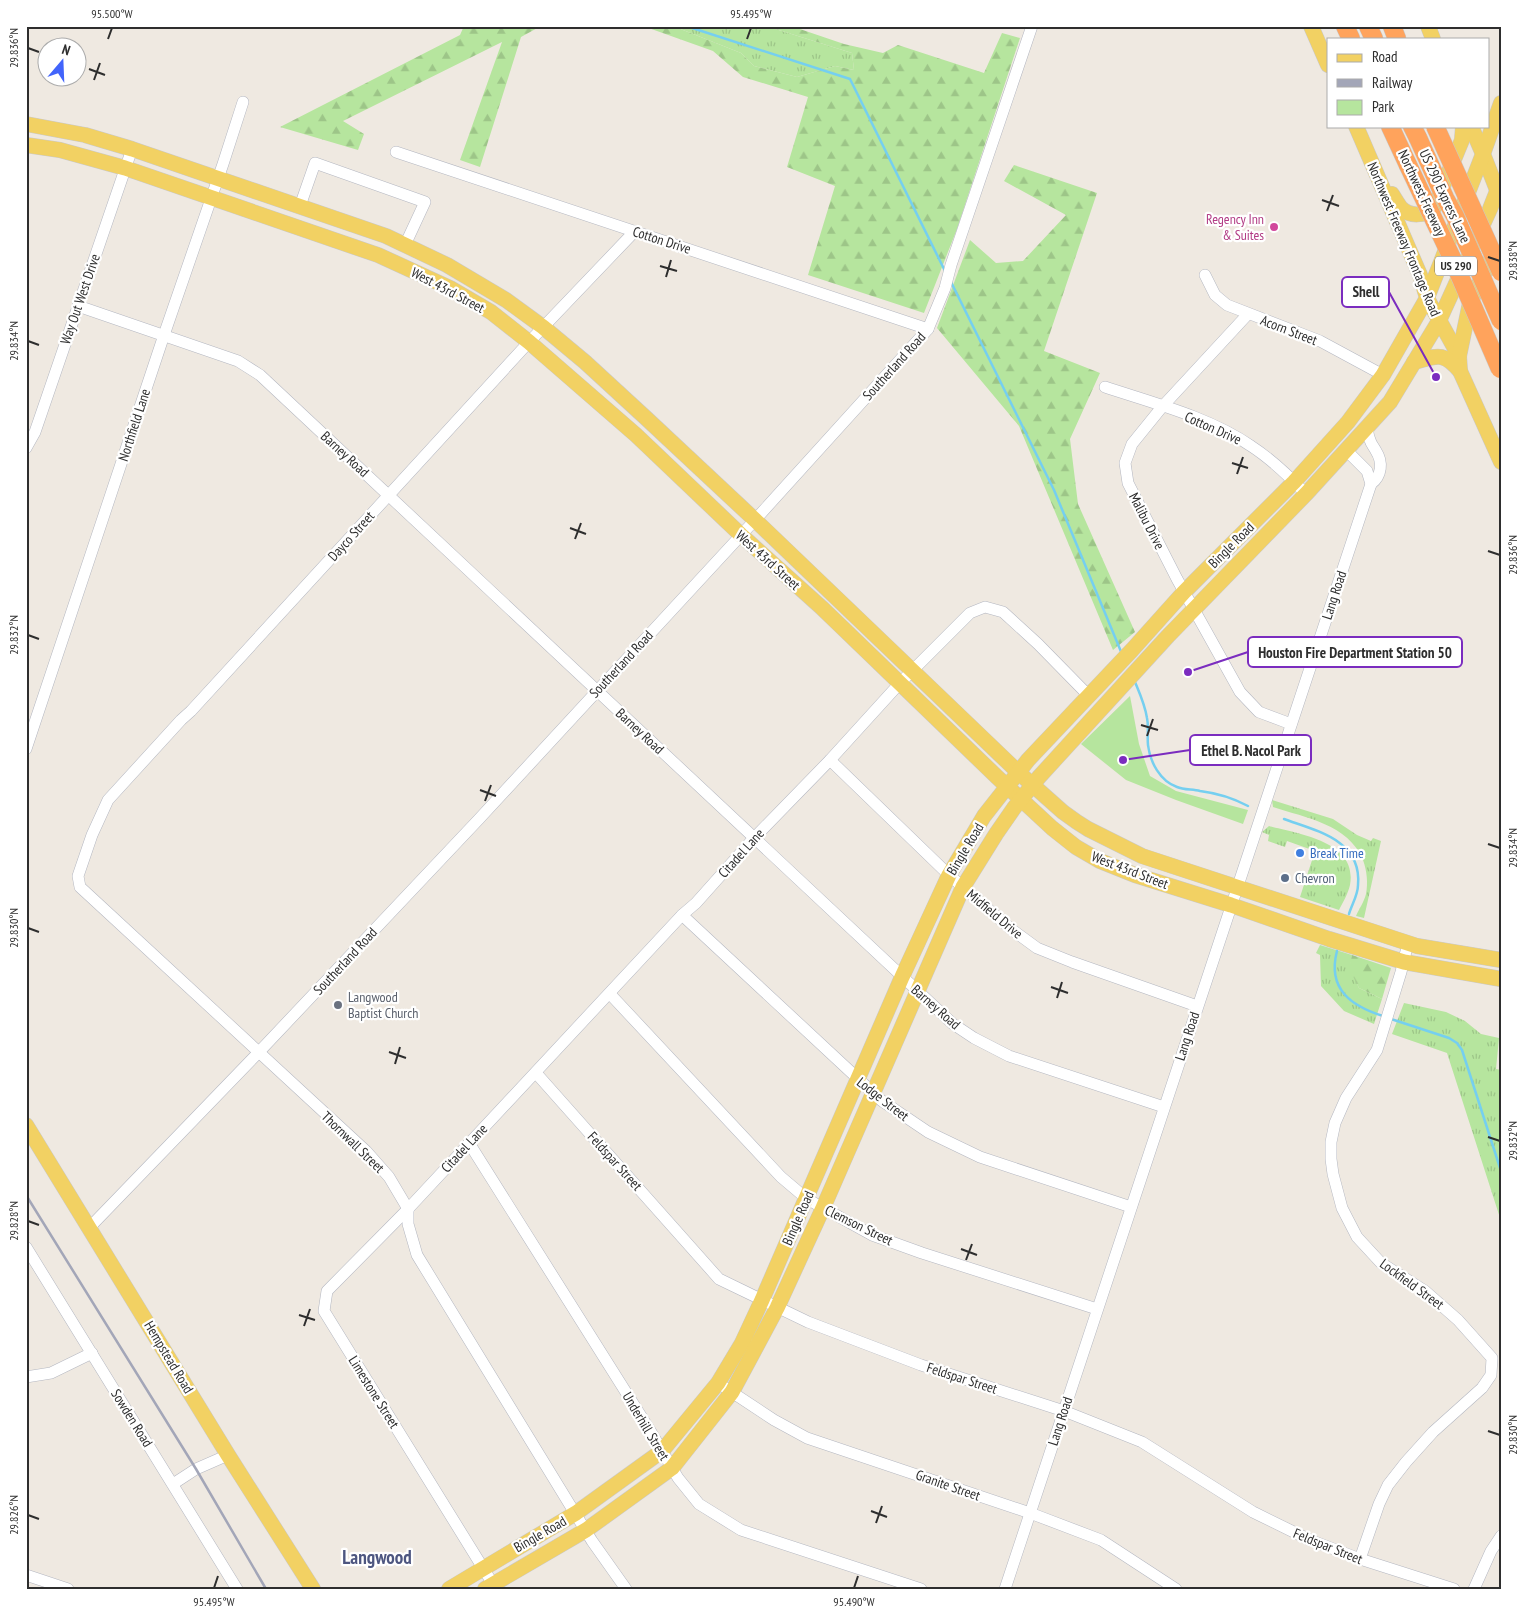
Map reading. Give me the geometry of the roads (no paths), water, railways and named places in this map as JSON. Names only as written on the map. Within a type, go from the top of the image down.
[{"type":"highway","points":[[1346,26],[1351,38]]},
{"type":"highway","points":[[1368,26],[1374,38]]},
{"type":"highway","points":[[1392,26],[1397,38]]},
{"type":"highway","name":"Northwest Freeway","points":[[1391,128],[1452,258],[1500,370]]},
{"type":"highway","name":"US 290","points":[[1436,128],[1501,272]]},
{"type":"highway","name":"US 290 Express Lane","points":[[1415,132],[1459,225],[1501,321]]},
{"type":"main road","points":[[1311,26],[1327,63]]},
{"type":"main road","points":[[1428,26],[1433,38]]},
{"type":"main road","name":"Bingle Road","points":[[449,1589],[576,1513],[662,1451],[718,1384],[742,1343],[762,1300],[902,977],[949,875],[984,816],[1028,760],[1184,592],[1294,482],[1348,422],[1380,379],[1427,298],[1483,154],[1501,102]]},
{"type":"main road","name":"West 43rd Street","points":[[26,124],[85,135],[132,148],[386,236],[447,265],[506,300],[585,362],[755,520],[1032,785],[1063,812],[1088,828],[1142,856],[1417,946],[1501,960]]},
{"type":"main road","name":"Northwest Freeway Frontage Road","points":[[1357,128],[1420,275],[1427,298],[1459,363],[1501,462]]},
{"type":"main road","points":[[1374,166],[1402,209],[1409,214],[1416,215],[1429,212],[1434,208],[1462,140],[1463,128]]},
{"type":"main road","points":[[1472,128],[1500,190]]},
{"type":"main road","name":"West 43rd Street","points":[[26,145],[60,150],[125,168],[378,256],[450,288],[491,312],[529,342],[636,435],[741,535],[822,608],[1021,799],[1076,847],[1100,861],[1135,875],[1404,962],[1501,979]]},
{"type":"main road","name":"Bingle Road","points":[[491,1587],[586,1530],[672,1468],[732,1392],[777,1308],[823,1208],[964,887],[1000,827],[1032,785],[1122,686],[1306,494],[1390,402],[1439,321],[1500,190]]},
{"type":"main road","points":[[378,256],[386,236]]},
{"type":"main road","points":[[1414,362],[1436,356],[1459,363],[1470,304],[1491,259],[1501,253]]},
{"type":"main road","points":[[1346,450],[1350,433],[1380,379]]},
{"type":"main road","points":[[636,435],[647,420]]},
{"type":"main road","points":[[822,608],[834,596]]},
{"type":"main road","points":[[1156,624],[1168,636]]},
{"type":"main road","points":[[1135,875],[1142,856]]},
{"type":"main road","name":"Hempstead Road","points":[[26,1125],[228,1455],[313,1589]]},
{"type":"street","name":"Southerland Road","points":[[89,1228],[479,820],[928,329],[945,288],[951,265],[1032,26]]},
{"type":"street","name":"Northfield Lane","points":[[26,749],[243,102]]},
{"type":"street","name":"Way Out West Drive","points":[[26,448],[35,432],[132,148]]},
{"type":"street","name":"Cotton Drive","points":[[396,152],[928,329]]},
{"type":"street","points":[[300,206],[315,163],[425,202],[405,245]]},
{"type":"street","name":"Dayco Street","points":[[86,854],[92,835],[108,800],[529,342],[635,231]]},
{"type":"street","name":"Acorn Street","points":[[1205,275],[1215,295],[1227,305],[1320,341],[1380,379]]},
{"type":"street","name":"Barney Road","points":[[78,306],[238,361],[260,375],[953,1024],[1009,1056],[1164,1107]]},
{"type":"street","name":"Malibu Drive","points":[[1248,314],[1162,407],[1132,444],[1125,463],[1128,483],[1184,592],[1240,692],[1259,712],[1291,724]]},
{"type":"street","name":"Cotton Drive","points":[[1104,387],[1206,422],[1232,434],[1285,472],[1306,494]]},
{"type":"street","name":"Lang Road","points":[[1005,1589],[1371,484],[1377,480],[1381,462],[1370,442],[1368,428]]},
{"type":"street","points":[[1346,450],[1367,471],[1371,484]]},
{"type":"street","name":"Citadel Lane","points":[[408,1209],[900,683],[970,613],[985,607],[1003,612],[1038,644],[1089,696]]},
{"type":"street","name":"Midfield Drive","points":[[830,760],[949,875],[1011,929],[1037,948],[1197,1006]]},
{"type":"street","name":"Thornwall Street","points":[[86,854],[78,876],[80,887],[370,1155],[389,1177],[408,1209],[408,1224],[417,1255],[586,1530],[626,1589]]},
{"type":"street","name":"Lodge Street","points":[[682,915],[858,1080],[882,1101],[928,1132],[980,1157],[1131,1207]]},
{"type":"street","name":"Lockfield Street","points":[[1360,1559],[1379,1504],[1388,1485],[1433,1432],[1482,1388],[1491,1375],[1492,1358],[1458,1320],[1425,1291],[1381,1263],[1357,1237],[1342,1208],[1331,1159],[1331,1142],[1335,1123],[1346,1098],[1377,1050],[1408,943]]},
{"type":"street","name":"Clemson Street","points":[[610,994],[781,1177],[807,1199],[872,1235],[1097,1309]]},
{"type":"street","name":"Feldspar Street","points":[[536,1073],[719,1279],[808,1322],[921,1365],[1064,1411],[1142,1442],[1253,1512],[1310,1540],[1360,1559],[1454,1589]]},
{"type":"street","name":"Underhill Street","points":[[469,1143],[678,1478],[699,1504],[740,1530],[921,1589]]},
{"type":"street","name":"Limestone Street","points":[[408,1209],[327,1291],[324,1311],[483,1568],[491,1587]]},
{"type":"street","name":"Sowden Road","points":[[26,1247],[173,1484],[234,1588]]},
{"type":"street","points":[[26,1377],[51,1373],[92,1353]]},
{"type":"street","name":"Granite Street","points":[[718,1384],[806,1438],[1030,1513],[1101,1540],[1176,1589]]},
{"type":"street","points":[[173,1484],[196,1469],[228,1455]]},
{"type":"street","points":[[1474,1589],[1491,1551],[1501,1536]]},
{"type":"street","points":[[26,1574],[68,1589]]},
{"type":"waterway","points":[[686,26],[850,79],[945,271]]},
{"type":"waterway","points":[[951,282],[1054,490],[1122,654]]},
{"type":"waterway","points":[[1135,682],[1146,713],[1149,751],[1161,776],[1180,788],[1218,795],[1248,806]]},
{"type":"waterway","points":[[1284,819],[1323,833],[1335,840],[1353,857],[1357,870],[1358,889],[1349,914]]},
{"type":"waterway","points":[[1337,951],[1335,976],[1344,994],[1361,1007],[1383,1016]]},
{"type":"waterway","points":[[1391,1019],[1449,1038],[1457,1043],[1462,1050],[1501,1171]]},
{"type":"railway","points":[[26,1195],[196,1469],[266,1589]]},
{"type":"place","name":"Regency Inn & Suites","points":[[1274,227]]},
{"type":"place","name":"Shell","points":[[1436,377]]},
{"type":"place","name":"Houston Fire Department Station 50","points":[[1188,672]]},
{"type":"place","name":"Ethel B. Nacol Park","points":[[1123,760]]},
{"type":"place","name":"Break Time","points":[[1300,853]]},
{"type":"place","name":"Chevron","points":[[1285,878]]},
{"type":"place","name":"Langwood Baptist Church","points":[[338,1005]]},
{"type":"district","name":"Langwood","points":[[377,1557]]}]
